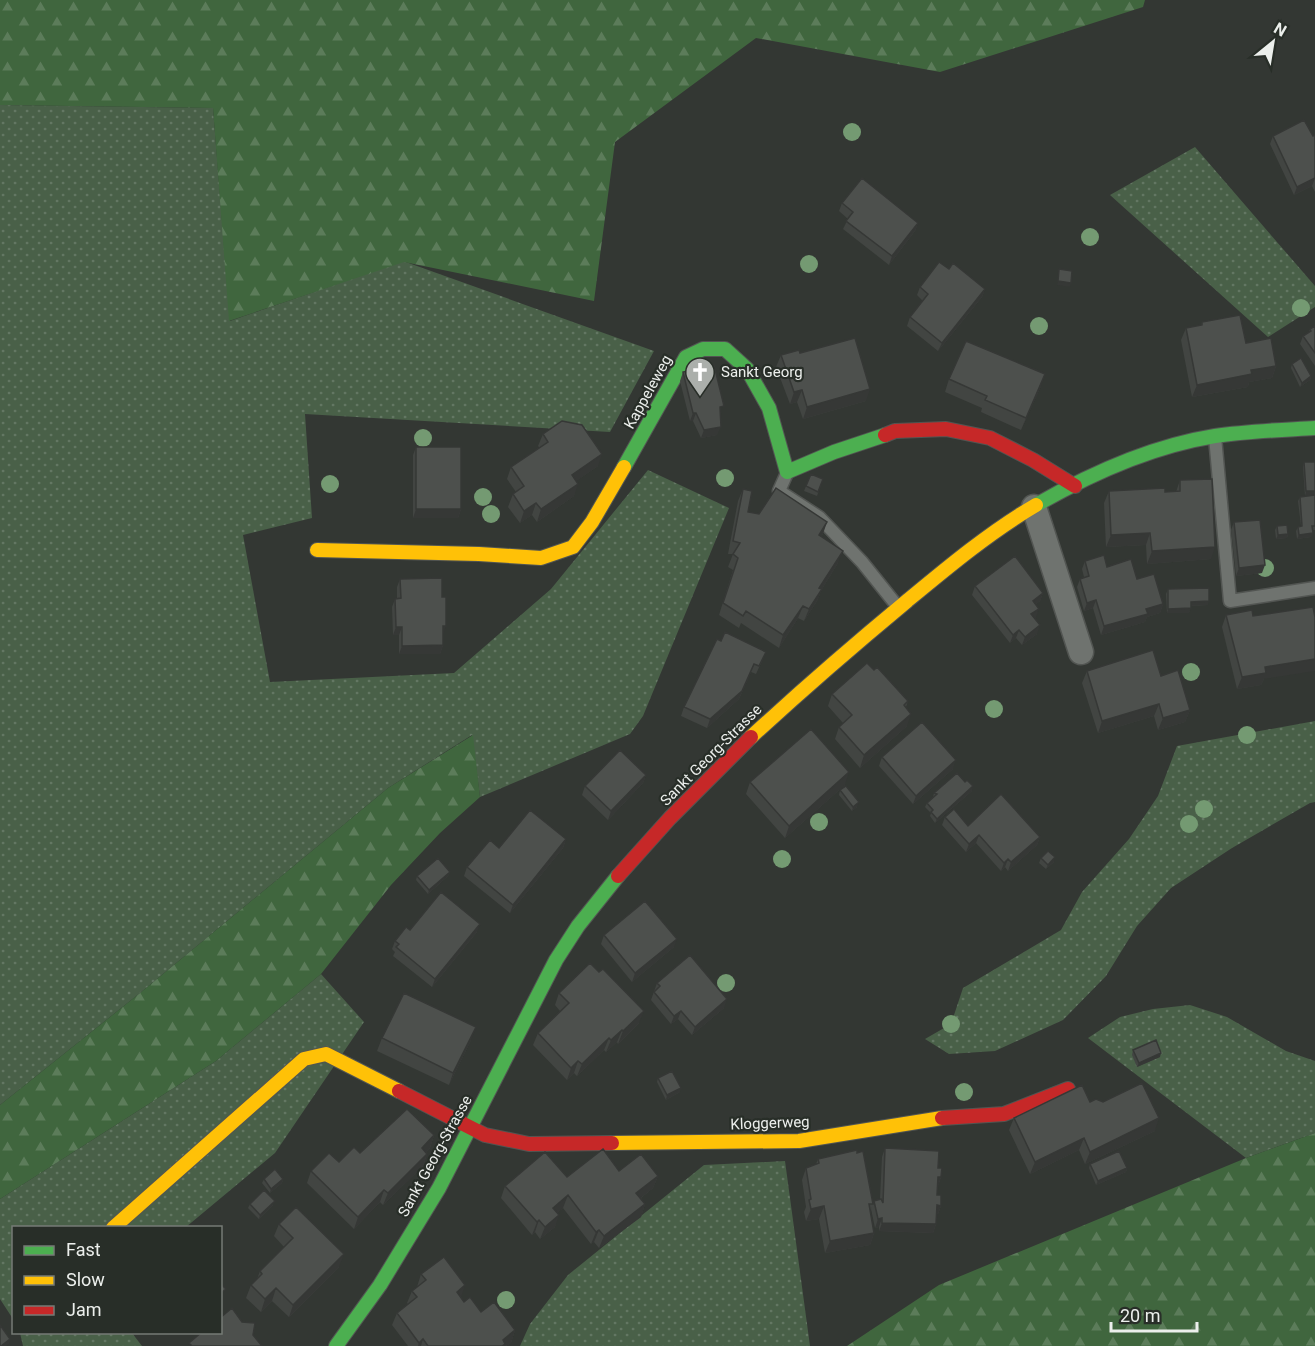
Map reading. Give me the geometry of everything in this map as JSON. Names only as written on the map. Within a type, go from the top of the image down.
[{"type":"street","name":"Kappeleweg","points":[[317,550],[541,558],[573,547],[615,483],[686,357],[703,349],[724,349],[747,369],[769,408],[787,472]]},
{"type":"street","name":"Sankt Georg-Strasse","points":[[336,1346],[361,1313],[444,1178],[564,946],[630,860],[707,779],[805,686],[967,552],[1034,507],[1075,486],[1184,443],[1215,437],[1315,428]]},
{"type":"street","points":[[787,472],[834,452],[895,431],[946,429],[990,438],[1033,460],[1075,486]]},
{"type":"street","points":[[1034,507],[1082,652]]},
{"type":"street","name":"Kloggerweg","points":[[114,1226],[304,1059],[326,1054],[485,1135],[529,1144],[799,1141],[941,1118],[1004,1114],[1068,1089]]},
{"type":"lane","points":[[1215,437],[1230,601],[1315,588]]},
{"type":"lane","points":[[787,472],[779,491],[819,517],[862,562],[899,608]]},
{"type":"green space","points":[[0,0],[1145,0],[1143,7],[940,72],[756,38],[615,142],[594,301],[404,262],[229,321],[213,108],[0,105]]},
{"type":"green space","points":[[0,105],[213,108],[230,321],[403,261],[654,351],[610,432],[305,414],[312,518],[243,535],[270,682],[454,673],[551,589],[648,470],[729,508],[643,716],[630,734],[480,797],[472,735],[388,788],[140,993],[0,1105]]},
{"type":"green space","points":[[1195,147],[1315,286],[1315,307],[1268,337],[1110,195]]},
{"type":"green space","points":[[1315,721],[1315,802],[1232,848],[1171,888],[1137,926],[1106,976],[1063,1020],[995,1051],[949,1054],[925,1039],[951,1024],[963,988],[1061,930],[1082,892],[1129,839],[1158,796],[1177,746]]},
{"type":"green space","points":[[473,735],[480,797],[440,833],[391,885],[321,974],[216,1061],[0,1199],[0,1105],[140,993],[388,788]]},
{"type":"green space","points":[[321,974],[364,1022],[275,1153],[187,1226],[12,1226],[12,1317],[0,1299],[0,1199],[216,1061]]},
{"type":"green space","points":[[1190,1005],[1227,1017],[1286,1051],[1315,1061],[1315,1133],[1246,1158],[1088,1038],[1120,1017],[1153,1009]]},
{"type":"green space","points":[[1315,1133],[1315,1346],[847,1346],[939,1285],[1246,1158]]},
{"type":"green space","points":[[785,1161],[810,1346],[520,1346],[530,1324],[568,1275],[704,1165]]},
{"type":"green space","points":[[20,1334],[133,1334],[142,1346],[23,1346]]},
{"type":"building","points":[[1304,120],[1313,136],[1315,135],[1315,178],[1297,187],[1273,136]]},
{"type":"building","points":[[862,178],[918,223],[892,256],[846,221],[853,212],[842,203]]},
{"type":"building","points":[[939,262],[949,269],[953,263],[985,289],[942,343],[910,317],[928,294],[920,287]]},
{"type":"building","points":[[1059,269],[1072,271],[1071,283],[1058,281]]},
{"type":"building","points":[[1240,315],[1246,343],[1271,338],[1276,366],[1251,370],[1252,374],[1197,385],[1186,328],[1202,325],[1202,322]]},
{"type":"building","points":[[1315,326],[1315,353],[1303,336]]},
{"type":"building","points":[[855,338],[870,389],[807,407],[802,390],[794,392],[781,355],[799,350],[800,353]]},
{"type":"building","points":[[966,341],[1045,374],[1026,418],[985,400],[987,396],[949,379]]},
{"type":"building","points":[[1301,358],[1311,376],[1302,383],[1292,364]]},
{"type":"building","name":"Sankt Georg","points":[[714,365],[724,406],[720,407],[721,427],[704,430],[696,413],[693,413],[683,372]]},
{"type":"building","points":[[562,421],[582,425],[602,454],[572,475],[578,484],[541,509],[536,503],[524,511],[513,494],[524,486],[511,467],[548,442],[543,434]]},
{"type":"building","points":[[416,447],[461,447],[461,509],[416,509]]},
{"type":"building","points":[[1304,462],[1315,462],[1315,491],[1306,491]]},
{"type":"building","points":[[811,474],[823,479],[818,492],[806,486]]},
{"type":"building","points":[[1212,479],[1215,547],[1152,551],[1150,533],[1111,535],[1109,491],[1165,488],[1165,492],[1180,491],[1180,480]]},
{"type":"building","points":[[776,488],[827,522],[819,535],[843,551],[819,588],[822,589],[809,609],[803,606],[783,635],[746,611],[743,616],[723,603],[738,558],[733,554],[740,543],[733,541],[743,489],[752,491],[748,512],[759,514]]},
{"type":"building","points":[[1315,495],[1313,533],[1299,535],[1298,527],[1302,526],[1300,497]]},
{"type":"building","points":[[1260,520],[1265,565],[1239,568],[1234,522]]},
{"type":"building","points":[[1287,525],[1288,534],[1278,535],[1277,526]]},
{"type":"building","points":[[1104,555],[1107,567],[1131,559],[1137,579],[1154,574],[1163,604],[1146,609],[1148,614],[1104,626],[1096,600],[1087,603],[1080,579],[1089,576],[1085,561]]},
{"type":"building","points":[[1015,556],[1043,593],[1033,601],[1039,609],[1031,614],[1040,625],[1025,637],[1019,630],[1013,635],[975,586]]},
{"type":"building","points":[[442,578],[442,597],[446,597],[446,626],[443,626],[443,645],[402,646],[402,627],[396,627],[395,599],[401,598],[400,579]]},
{"type":"building","points":[[1209,588],[1209,601],[1191,602],[1191,608],[1168,609],[1168,589]]},
{"type":"building","points":[[1313,607],[1315,659],[1265,667],[1266,673],[1242,677],[1226,615],[1252,610],[1253,616]]},
{"type":"building","points":[[725,632],[766,652],[759,666],[754,664],[742,691],[710,719],[684,707],[717,639],[721,641]]},
{"type":"building","points":[[1153,650],[1161,676],[1178,670],[1190,710],[1163,718],[1159,704],[1102,721],[1087,671]]},
{"type":"building","points":[[867,663],[874,670],[877,667],[908,701],[904,705],[911,714],[864,755],[839,727],[852,715],[832,694]]},
{"type":"building","points":[[922,722],[956,760],[916,796],[882,757]]},
{"type":"building","points":[[811,729],[849,772],[789,826],[750,782]]},
{"type":"building","points":[[620,750],[646,775],[611,811],[585,786]]},
{"type":"building","points":[[957,773],[965,782],[967,780],[973,786],[937,819],[927,803],[937,794],[934,793]]},
{"type":"building","points":[[846,786],[859,802],[853,807],[840,790]]},
{"type":"building","points":[[1001,794],[1040,837],[1011,862],[1008,859],[1004,863],[979,835],[969,844],[945,817],[954,809],[968,826]]},
{"type":"building","points":[[530,810],[566,839],[513,905],[467,867],[490,840],[499,848]]},
{"type":"building","points":[[1048,851],[1055,857],[1048,865],[1041,858]]},
{"type":"building","points":[[438,858],[450,872],[429,890],[417,876]]},
{"type":"building","points":[[441,892],[480,924],[435,979],[396,947],[399,944],[395,941],[406,927],[410,930]]},
{"type":"building","points":[[645,901],[677,939],[635,973],[604,935]]},
{"type":"building","points":[[690,955],[727,999],[695,1027],[681,1011],[674,1016],[654,992],[660,986],[657,983]]},
{"type":"building","points":[[590,963],[599,972],[603,969],[644,1011],[623,1031],[611,1040],[609,1038],[582,1064],[578,1061],[571,1068],[538,1033],[569,1003],[559,993]]},
{"type":"building","points":[[404,993],[476,1027],[453,1073],[382,1038]]},
{"type":"building","points":[[1156,1040],[1161,1053],[1139,1063],[1133,1050]]},
{"type":"building","points":[[672,1071],[681,1088],[667,1095],[658,1078]]},
{"type":"building","points":[[1142,1083],[1159,1118],[1090,1152],[1084,1138],[1035,1162],[1014,1118],[1082,1085],[1090,1102],[1096,1099],[1103,1102]]},
{"type":"building","points":[[407,1109],[434,1135],[422,1148],[427,1154],[388,1193],[384,1190],[358,1217],[311,1171],[329,1153],[339,1162],[354,1147],[360,1153]]},
{"type":"building","points":[[885,1148],[939,1151],[938,1168],[942,1168],[941,1177],[938,1177],[937,1195],[941,1195],[941,1206],[937,1205],[936,1224],[882,1223],[882,1218],[878,1219],[874,1201],[881,1199],[883,1203]]},
{"type":"building","points":[[603,1149],[619,1171],[641,1154],[658,1176],[636,1193],[645,1204],[604,1236],[599,1230],[596,1232],[568,1195],[553,1208],[559,1215],[545,1227],[539,1220],[537,1222],[505,1186],[545,1152],[567,1177]]},
{"type":"building","points":[[857,1150],[857,1153],[863,1151],[873,1204],[869,1204],[874,1233],[830,1241],[824,1206],[811,1209],[806,1168],[819,1163],[818,1159]]},
{"type":"building","points":[[1119,1151],[1127,1168],[1098,1181],[1090,1164]]},
{"type":"building","points":[[275,1169],[283,1179],[271,1189],[264,1179]]},
{"type":"building","points":[[264,1190],[275,1201],[260,1215],[250,1204]]},
{"type":"building","points":[[296,1207],[344,1254],[293,1305],[276,1288],[265,1299],[251,1285],[262,1274],[260,1271],[293,1238],[279,1224]]},
{"type":"building","points":[[444,1257],[465,1285],[457,1292],[464,1302],[470,1297],[481,1312],[494,1302],[515,1330],[503,1340],[505,1344],[502,1346],[428,1346],[423,1339],[419,1343],[397,1313],[417,1297],[412,1291],[426,1280],[421,1274]]},
{"type":"building","points":[[232,1308],[242,1322],[255,1323],[253,1335],[262,1346],[192,1346],[189,1343],[200,1334],[222,1334],[222,1316]]},
{"type":"building","points":[[0,1325],[10,1339],[1,1346],[0,1346]]},
{"type":"traffic: fast","points":[[624,467],[686,357],[703,349],[725,349],[747,369],[769,408],[787,472],[834,452],[885,435]]},
{"type":"traffic: fast","points":[[1036,505],[1100,472],[1168,447],[1227,434],[1315,428]]},
{"type":"traffic: fast","points":[[336,1346],[380,1285],[439,1188],[556,960],[578,926],[618,876]]},
{"type":"traffic: slow","points":[[317,550],[541,558],[573,547],[592,522],[624,467]]},
{"type":"traffic: slow","points":[[751,737],[938,575],[986,538],[1036,505]]},
{"type":"traffic: slow","points":[[115,1226],[304,1059],[326,1054],[399,1091]]},
{"type":"traffic: slow","points":[[612,1143],[799,1141],[942,1118]]},
{"type":"traffic: jam","points":[[885,435],[895,431],[946,429],[990,438],[1033,460],[1075,486]]},
{"type":"traffic: jam","points":[[618,876],[670,818],[751,737]]},
{"type":"traffic: jam","points":[[942,1118],[1004,1114],[1068,1089]]},
{"type":"traffic: jam","points":[[399,1091],[485,1135],[529,1144],[612,1143]]},
{"type":"place","name":"Sankt Georg","points":[[700,398]]}]
